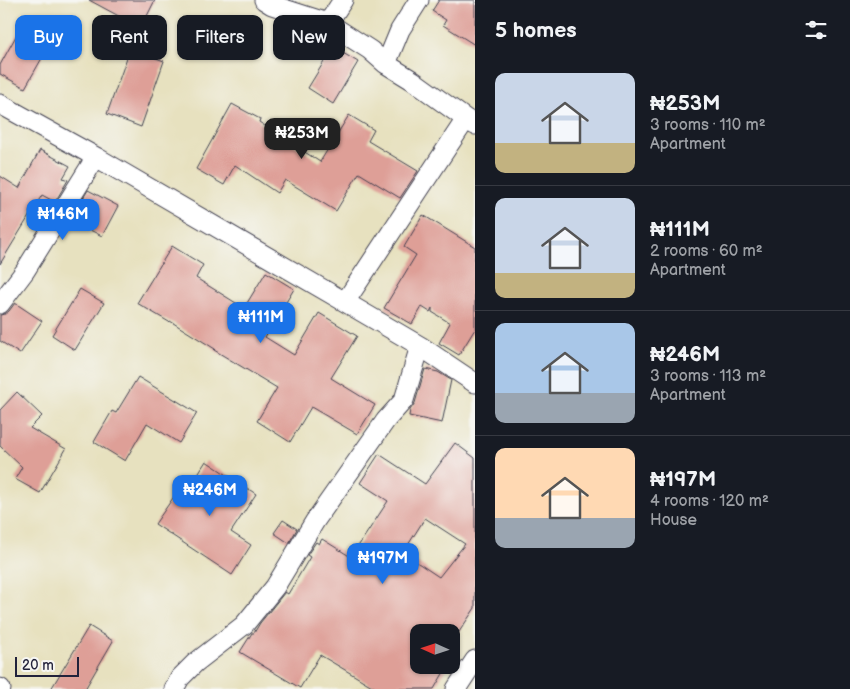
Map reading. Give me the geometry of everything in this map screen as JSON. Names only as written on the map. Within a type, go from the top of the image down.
[{"type":"street","points":[[264,0],[272,5],[303,15]]},
{"type":"street","points":[[333,15],[343,0]]},
{"type":"street","points":[[386,64],[400,30],[419,0]]},
{"type":"street","points":[[345,34],[470,122],[345,302]]},
{"type":"street","points":[[0,104],[96,157],[420,346],[475,383]]},
{"type":"street","points":[[0,304],[25,271],[96,157]]},
{"type":"street","points":[[174,689],[180,678],[195,663],[244,625],[275,587],[315,521],[386,420],[404,400],[420,346]]},
{"type":"street","points":[[456,689],[475,660]]},
{"type":"building","points":[[89,0],[155,0],[148,15],[117,15]]},
{"type":"building","points":[[439,0],[475,0],[475,45],[443,25],[446,20],[432,11]]},
{"type":"building","points":[[15,38],[15,60],[41,60],[25,88],[0,74],[0,65]]},
{"type":"building","points":[[345,54],[358,62],[333,104],[308,88],[325,60],[345,60]]},
{"type":"building","points":[[126,60],[164,61],[141,127],[107,114]]},
{"type":"building","points":[[232,104],[260,119],[259,122],[320,162],[349,115],[374,130],[368,141],[418,171],[400,198],[359,173],[336,211],[285,180],[277,193],[235,165],[224,185],[196,169]]},
{"type":"building","points":[[40,150],[70,166],[63,178],[68,180],[55,202],[42,195],[0,264],[0,176],[19,188]]},
{"type":"building","points":[[88,190],[118,206],[102,236],[70,220]]},
{"type":"building","points":[[423,215],[475,247],[475,329],[459,355],[439,343],[450,323],[432,312],[432,308],[430,312],[422,307],[412,324],[384,308],[416,255],[404,247]]},
{"type":"building","points":[[172,246],[203,265],[196,278],[244,308],[266,272],[294,289],[265,337],[294,355],[319,313],[357,336],[331,378],[375,405],[357,434],[311,407],[290,442],[257,421],[277,388],[170,321],[137,303]]},
{"type":"building","points":[[80,289],[104,303],[75,350],[52,335]]},
{"type":"building","points":[[15,303],[42,321],[20,354],[0,341],[0,315],[9,311]]},
{"type":"building","points":[[425,369],[438,372],[451,380],[442,423],[409,416]]},
{"type":"building","points":[[138,377],[197,413],[179,443],[147,423],[125,461],[94,442],[112,411],[116,413]]},
{"type":"building","points":[[17,392],[42,416],[30,428],[66,449],[40,493],[15,479],[22,467],[0,446],[0,410]]},
{"type":"building","points":[[455,443],[475,458],[475,608],[460,630],[460,624],[410,624],[410,674],[443,674],[434,689],[377,689],[320,655],[300,688],[240,652],[252,633],[254,633],[285,592],[288,594],[310,557],[307,555],[316,542],[319,544],[322,539],[351,557],[388,501],[360,483],[379,454],[425,484]],"holes":[[[425,518],[465,544],[439,577],[403,553]]]},
{"type":"building","points":[[206,461],[256,494],[231,532],[251,545],[232,575],[155,524],[175,495],[182,499]]},
{"type":"building","points":[[283,520],[297,529],[289,543],[274,533]]},
{"type":"building","points":[[89,626],[113,641],[85,689],[51,689]]}]
